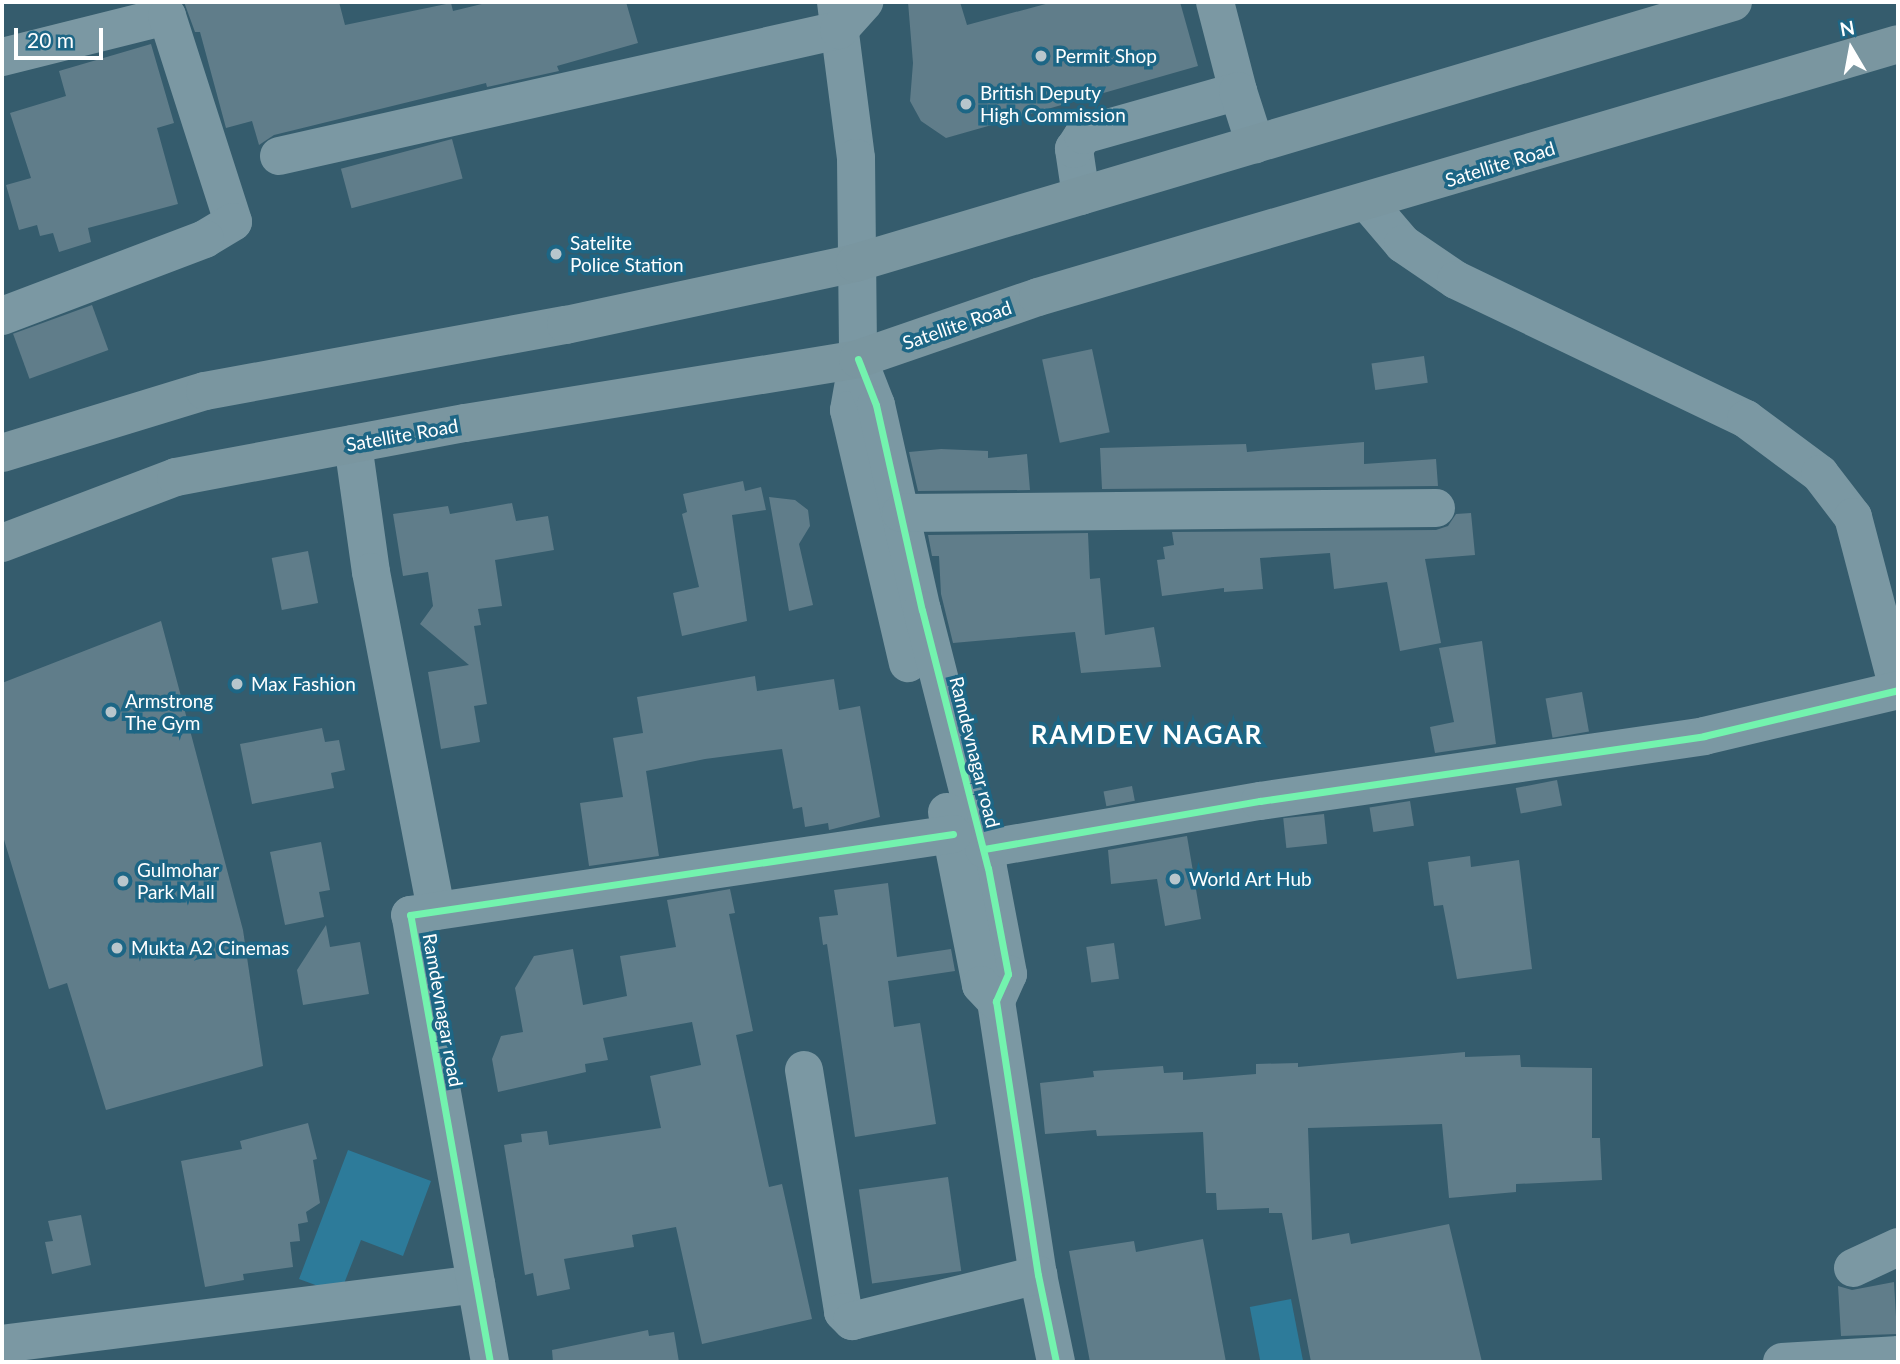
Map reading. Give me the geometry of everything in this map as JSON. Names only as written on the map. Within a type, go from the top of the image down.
[{"type":"main road","points":[[2,453],[205,391],[566,325],[855,263],[1733,2]]},
{"type":"main road","name":"Satellite Road","points":[[2,543],[176,477],[354,444],[858,359],[1038,296],[1367,203],[1898,44]]},
{"type":"street","points":[[279,156],[842,11],[864,2]]},
{"type":"street","points":[[1215,2],[1255,144]]},
{"type":"street","name":"Ramdevnagar road","points":[[842,11],[856,158],[858,359],[849,410],[883,564],[1008,974],[996,1001],[1038,1275],[1056,1362]]},
{"type":"street","points":[[2,57],[167,16],[233,222],[205,239],[2,316]]},
{"type":"street","points":[[1081,196],[1074,149],[1083,135],[1238,91]]},
{"type":"street","points":[[968,841],[1704,736],[1898,689],[1853,517],[1820,474],[1746,419],[1456,281],[1403,244],[1367,203]]},
{"type":"street","name":"Ramdevnagar road","points":[[858,359],[876,405],[901,513],[968,841]]},
{"type":"street","points":[[354,444],[371,572],[436,911]]},
{"type":"street","points":[[901,513],[1436,509]]},
{"type":"street","name":"Ramdevnagar road","points":[[490,1362],[410,915],[968,841]]},
{"type":"street","points":[[804,1070],[843,1312],[852,1321],[1038,1275]]},
{"type":"street","points":[[1853,1268],[1898,1247]]},
{"type":"street","points":[[2,1343],[476,1284]]},
{"type":"street","points":[[1782,1362],[1895,1355]]},
{"type":"shaded area","points":[[348,1150],[431,1181],[403,1256],[361,1240],[340,1294],[299,1279]]},
{"type":"shaded area","points":[[1291,1299],[1303,1362],[1260,1362],[1250,1307]]},
{"type":"building","points":[[184,2],[339,2],[345,25],[451,3],[453,11],[490,2],[626,2],[638,43],[557,66],[559,71],[487,87],[486,83],[274,135],[259,145],[252,121],[226,128],[200,32],[195,32]]},
{"type":"building","points":[[908,2],[960,2],[967,25],[1053,2],[1180,2],[1198,66],[946,138],[921,121],[910,101],[913,63]]},
{"type":"building","points":[[151,44],[174,123],[157,128],[178,204],[88,228],[91,242],[59,252],[53,233],[40,236],[37,225],[19,230],[6,185],[31,178],[10,113],[66,96],[59,71]]},
{"type":"building","points":[[452,139],[463,179],[352,208],[341,169]]},
{"type":"building","points":[[92,305],[108,350],[29,379],[13,334]]},
{"type":"building","points":[[1092,349],[1110,432],[1060,443],[1042,360]]},
{"type":"building","points":[[1424,356],[1428,383],[1375,390],[1372,363]]},
{"type":"building","points":[[1364,442],[1364,464],[1436,459],[1438,486],[1102,489],[1100,448],[1246,444],[1247,452]]},
{"type":"building","points":[[941,449],[988,451],[988,458],[1027,454],[1030,490],[918,491],[909,452]]},
{"type":"building","points":[[743,481],[745,491],[761,487],[766,510],[732,515],[747,621],[682,636],[673,593],[699,587],[682,514],[687,512],[683,494]]},
{"type":"building","points":[[769,497],[795,500],[808,510],[810,526],[799,544],[813,605],[789,611]]},
{"type":"building","points":[[512,503],[516,521],[548,516],[554,550],[495,560],[502,606],[478,609],[481,625],[474,626],[487,704],[474,706],[480,742],[441,749],[428,672],[469,665],[420,624],[433,606],[428,572],[403,576],[393,514],[448,506],[450,514]]},
{"type":"building","points":[[1471,513],[1475,555],[1425,559],[1441,643],[1400,651],[1387,582],[1334,589],[1330,553],[1260,558],[1263,589],[1224,592],[1224,588],[1162,596],[1157,560],[1165,559],[1163,547],[1174,545],[1172,532],[1436,530],[1448,526],[1456,514]]},
{"type":"building","points":[[1088,533],[1090,579],[1100,578],[1105,635],[1154,627],[1161,667],[1081,673],[1075,632],[953,643],[941,594],[939,556],[932,556],[928,535]]},
{"type":"building","points":[[308,551],[318,603],[282,610],[272,558]]},
{"type":"building","name":"Gulmohar Park Mall","points":[[161,621],[243,930],[263,1066],[106,1110],[67,983],[49,989],[2,833],[2,683]]},
{"type":"building","points":[[1482,641],[1496,744],[1435,753],[1430,727],[1454,722],[1439,648]]},
{"type":"building","points":[[755,676],[757,691],[834,679],[839,710],[860,706],[880,817],[829,830],[828,823],[805,827],[802,807],[793,809],[782,749],[705,759],[646,771],[659,856],[589,866],[580,803],[623,797],[613,738],[643,733],[637,697]]},
{"type":"building","points":[[1582,692],[1589,731],[1553,738],[1546,698]]},
{"type":"building","points":[[322,728],[325,742],[339,740],[345,770],[331,773],[334,788],[252,804],[240,744]]},
{"type":"building","points":[[1557,780],[1562,806],[1521,814],[1516,788]]},
{"type":"building","points":[[1132,786],[1135,801],[1106,806],[1104,792]]},
{"type":"building","points":[[1410,801],[1414,826],[1373,832],[1370,807]]},
{"type":"building","points":[[1324,814],[1327,844],[1286,848],[1283,818]]},
{"type":"building","name":"World Art Hub","points":[[1187,836],[1201,919],[1165,926],[1157,879],[1111,884],[1108,850]]},
{"type":"building","points":[[321,842],[330,890],[319,892],[324,917],[285,925],[270,852]]},
{"type":"building","points":[[1470,856],[1471,867],[1519,860],[1532,969],[1457,979],[1443,905],[1434,906],[1428,862]]},
{"type":"building","points":[[888,883],[897,957],[951,949],[955,971],[888,981],[894,1027],[920,1023],[936,1124],[855,1137],[827,944],[823,945],[819,917],[838,915],[834,890]]},
{"type":"building","points":[[730,889],[735,913],[729,914],[753,1031],[736,1035],[769,1187],[782,1184],[812,1319],[702,1344],[676,1227],[632,1235],[634,1247],[564,1259],[570,1289],[537,1296],[533,1273],[525,1275],[504,1145],[522,1142],[521,1134],[547,1131],[549,1145],[661,1128],[650,1076],[701,1065],[692,1022],[603,1038],[608,1060],[585,1064],[586,1072],[498,1092],[492,1059],[501,1036],[523,1032],[515,988],[534,956],[573,949],[583,1005],[627,996],[620,956],[676,947],[667,900]]},
{"type":"building","points":[[326,925],[330,947],[360,942],[369,994],[303,1005],[297,970]]},
{"type":"building","points":[[1114,943],[1119,979],[1091,983],[1086,947]]},
{"type":"building","points":[[1465,1052],[1465,1057],[1520,1055],[1521,1067],[1592,1068],[1592,1138],[1600,1138],[1602,1180],[1516,1184],[1516,1192],[1449,1198],[1442,1124],[1308,1128],[1312,1240],[1349,1233],[1351,1244],[1449,1224],[1482,1362],[1311,1362],[1282,1213],[1269,1213],[1269,1208],[1217,1210],[1216,1193],[1206,1193],[1203,1132],[1097,1136],[1096,1130],[1045,1134],[1040,1083],[1094,1077],[1093,1071],[1163,1066],[1164,1073],[1183,1072],[1183,1080],[1256,1074],[1256,1064],[1298,1063],[1298,1067]]},
{"type":"building","points":[[308,1123],[317,1159],[313,1160],[320,1203],[306,1212],[308,1222],[298,1224],[300,1241],[290,1242],[293,1267],[243,1274],[244,1280],[205,1287],[181,1161],[242,1149],[240,1141]]},
{"type":"building","points":[[948,1177],[961,1271],[872,1284],[859,1190]]},
{"type":"building","points":[[81,1215],[91,1265],[52,1274],[45,1242],[53,1241],[48,1221]]},
{"type":"building","points":[[1203,1239],[1226,1362],[1090,1362],[1069,1251],[1134,1241],[1136,1252]]},
{"type":"building","points":[[1894,1282],[1897,1334],[1841,1336],[1838,1286],[1852,1290]]},
{"type":"building","points":[[648,1330],[649,1336],[674,1332],[679,1362],[553,1362],[552,1350]]},
{"type":"cycle path","points":[[858,359],[876,405],[922,610],[988,868],[1008,974],[996,1001],[1038,1275],[1056,1362]]},
{"type":"cycle path","points":[[984,849],[1260,801],[1704,736],[1898,690]]},
{"type":"cycle path","points":[[490,1362],[410,915],[953,834]]},
{"type":"place","name":"Permit Shop","points":[[1041,56]]},
{"type":"place","name":"British Deputy High Commission","points":[[966,104]]},
{"type":"place","name":"Satelite Police Station","points":[[556,254]]},
{"type":"place","name":"Max Fashion","points":[[237,684]]},
{"type":"place","name":"Armstrong The Gym","points":[[111,712]]},
{"type":"place","name":"World Art Hub","points":[[1175,879]]},
{"type":"place","name":"Gulmohar Park Mall","points":[[123,881]]},
{"type":"place","name":"Mukta A2 Cinemas","points":[[117,948]]},
{"type":"district","name":"RAMDEV NAGAR","points":[[1147,735]]}]
